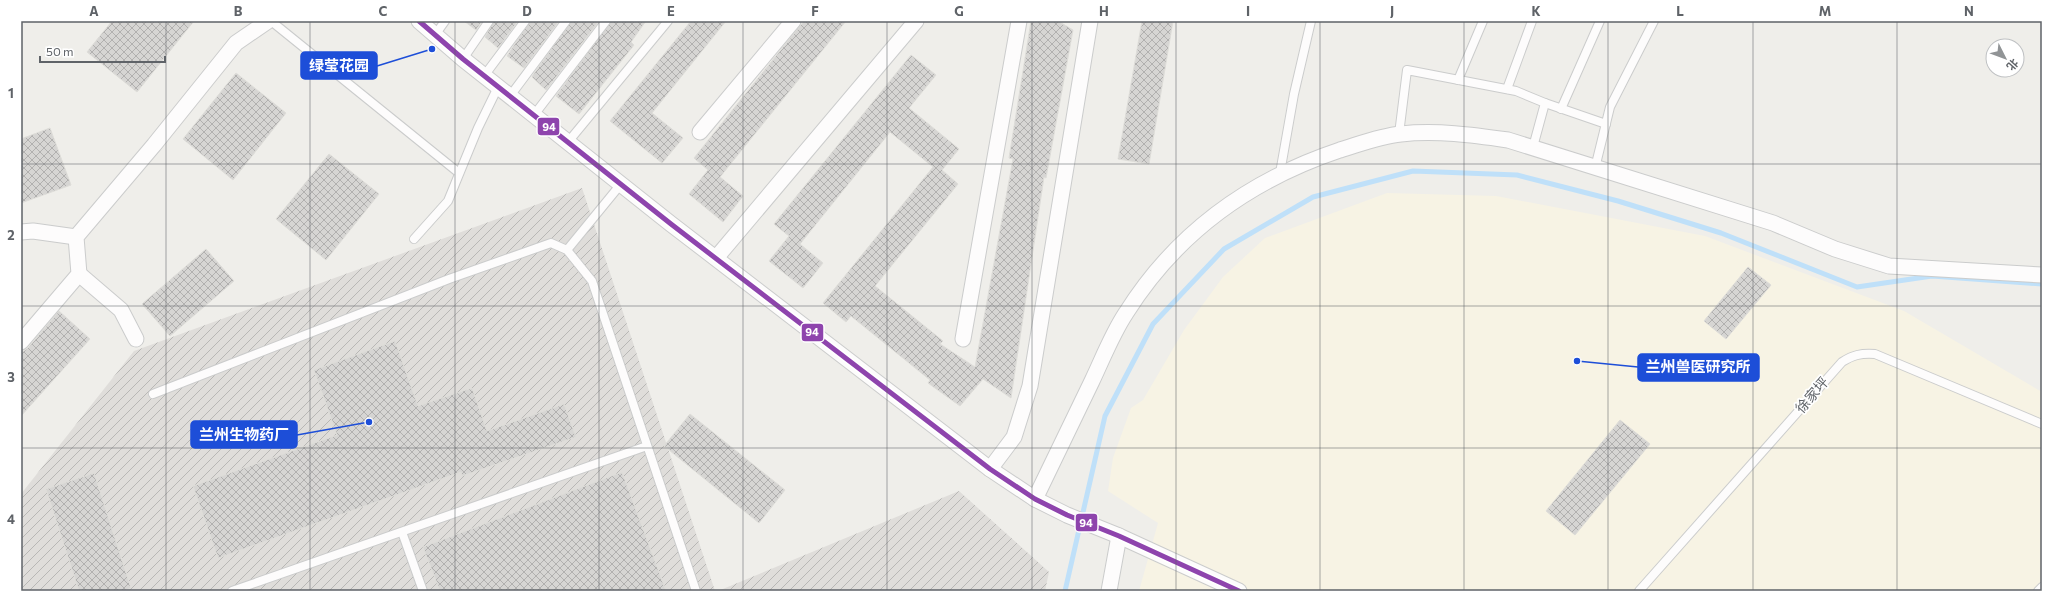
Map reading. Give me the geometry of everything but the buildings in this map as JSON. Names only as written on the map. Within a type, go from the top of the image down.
[{"type":"street","points":[[136,339],[121,310],[79,274],[76,237],[154,145],[236,43],[268,21]]},
{"type":"street","points":[[419,21],[462,59],[621,184],[990,469],[1035,499],[1067,515],[1119,536],[1239,591]]},
{"type":"street","points":[[700,132],[793,21]]},
{"type":"street","points":[[716,258],[916,21]]},
{"type":"street","points":[[963,339],[1019,21]]},
{"type":"street","points":[[990,469],[1014,437],[1030,386],[1089,22]]},
{"type":"street","points":[[1035,499],[1110,341],[1142,289],[1166,259],[1204,223],[1253,188],[1280,173],[1336,152],[1399,134],[1428,132],[1483,136],[1533,147],[1595,168],[1773,223],[1835,249],[1889,266],[2042,275]]},
{"type":"street","points":[[21,232],[33,230],[76,237]]},
{"type":"street","points":[[21,342],[79,274]]},
{"type":"street","points":[[1109,591],[1119,536]]},
{"type":"lane","points":[[271,21],[459,173]]},
{"type":"lane","points":[[435,35],[445,21]]},
{"type":"lane","points":[[462,59],[489,21]]},
{"type":"lane","points":[[484,76],[525,21]]},
{"type":"lane","points":[[510,96],[566,21]]},
{"type":"lane","points":[[534,115],[606,21]]},
{"type":"lane","points":[[568,142],[668,21]]},
{"type":"lane","points":[[1280,173],[1294,94],[1311,21]]},
{"type":"lane","points":[[1458,80],[1482,21]]},
{"type":"lane","points":[[1507,89],[1532,21]]},
{"type":"lane","points":[[1561,109],[1600,21]]},
{"type":"lane","points":[[1595,168],[1610,107],[1654,21]]},
{"type":"lane","points":[[1399,134],[1407,70],[1516,91],[1561,109],[1606,124]]},
{"type":"lane","points":[[414,239],[448,201],[478,128],[498,87]]},
{"type":"lane","points":[[1533,147],[1545,103]]},
{"type":"lane","points":[[568,250],[621,184]]},
{"type":"lane","points":[[153,394],[448,280],[551,243],[568,250],[592,281],[696,591]]},
{"type":"lane","name":"徐家坪","points":[[1639,591],[1834,370],[1842,362],[1852,356],[1863,353],[1875,354],[2042,424]]},
{"type":"lane","points":[[232,591],[647,446]]},
{"type":"lane","points":[[402,532],[423,591]]},
{"type":"lane","points":[[2038,591],[2042,587]]},
{"type":"shaded area","points":[[582,188],[715,591],[21,591],[21,494],[134,351]]},
{"type":"shaded area","points":[[1387,193],[1496,196],[1705,236],[1904,311],[2042,392],[2042,591],[1139,591],[1158,523],[1108,491],[1113,458],[1131,408],[1143,400],[1184,330],[1223,277],[1265,238]]},
{"type":"shaded area","points":[[959,491],[1049,572],[1045,591],[718,591]]},
{"type":"waterway","points":[[1065,591],[1105,416],[1153,324],[1224,249],[1313,197],[1413,171],[1517,175],[1618,201],[1721,233],[1857,287],[1932,276],[2042,284]]},
{"type":"transit line","name":"94","points":[[419,21],[463,59],[671,224],[990,469],[1035,499],[1067,515],[1119,536],[1239,591]]},
{"type":"place","name":"绿莹花园","points":[[432,49]]},
{"type":"place","name":"兰州兽医研究所","points":[[1577,361]]},
{"type":"place","name":"兰州生物药厂","points":[[369,422]]}]
